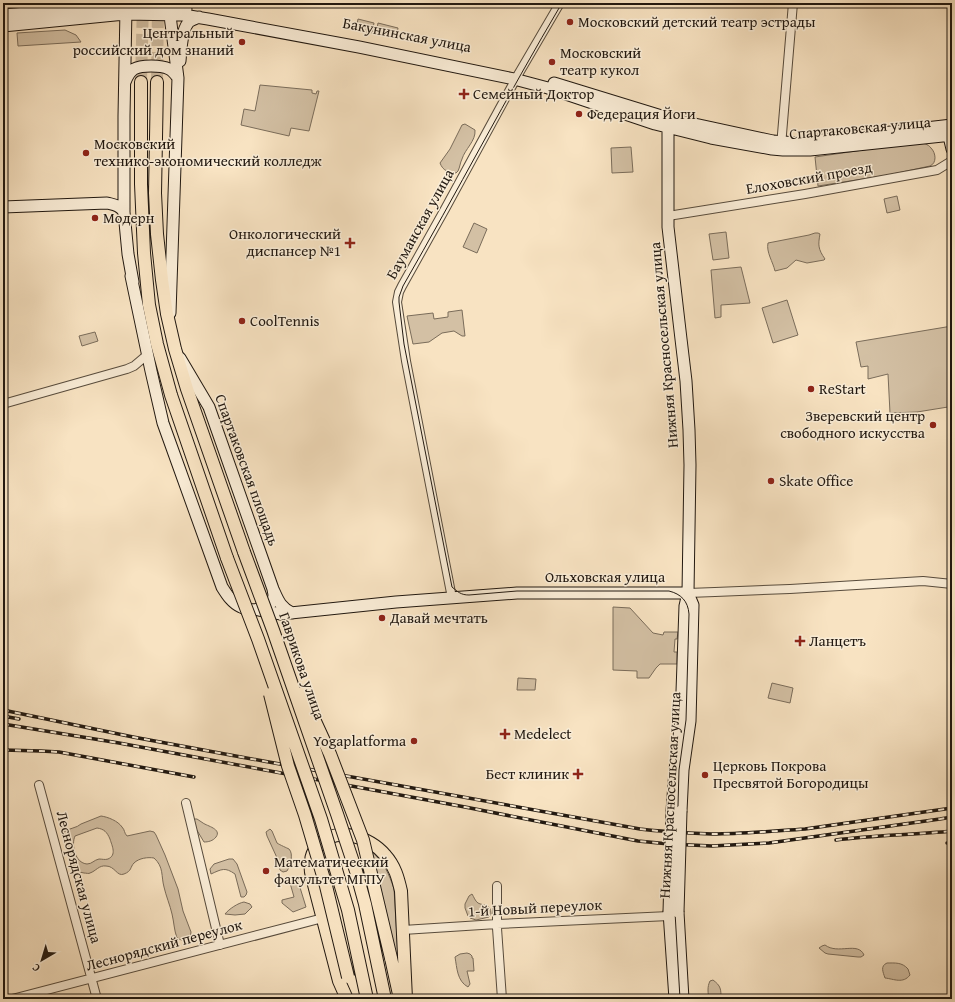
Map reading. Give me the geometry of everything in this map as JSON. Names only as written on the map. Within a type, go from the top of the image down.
[{"type":"main road","points":[[141,82],[141,184],[151,351],[171,395],[227,558],[258,639],[321,819],[348,910],[367,999]]},
{"type":"main road","name":"Спартаковская площадь","points":[[157,82],[155,193],[157,234],[162,280],[175,349]]},
{"type":"main road","name":"Гаврикова улица","points":[[175,349],[187,389],[273,630],[356,871],[365,904],[385,999]]},
{"type":"main road","points":[[273,630],[330,754],[363,840],[400,999]]},
{"type":"main road","points":[[258,639],[286,759],[326,886],[352,999]]},
{"type":"main road","points":[[347,999],[339,981],[312,877],[310,862],[314,851],[322,841],[332,836],[349,835],[362,838],[385,854],[393,865],[398,877],[401,891],[406,999]]},
{"type":"street","name":"Бауманская улица","points":[[452,598],[407,368],[397,302],[402,286],[560,3]]},
{"type":"street","points":[[781,146],[793,3]]},
{"type":"street","name":"Бакунинская улица","points":[[3,15],[151,6],[209,12],[270,23],[518,76]]},
{"type":"street","name":"Бакунинская улица","points":[[3,26],[126,8]]},
{"type":"street","points":[[126,8],[124,212],[131,276],[151,351]]},
{"type":"street","name":"Бакунинская улица","points":[[169,8],[199,18],[518,76]]},
{"type":"street","points":[[169,8],[178,78]]},
{"type":"street","points":[[170,325],[178,78],[184,30],[189,22],[199,18]]},
{"type":"street","points":[[125,82],[130,72],[134,69],[150,66],[169,69],[178,78]]},
{"type":"street","name":"Спартаковская улица","points":[[518,76],[587,92],[668,123],[706,127],[781,146],[810,150],[951,129]]},
{"type":"street","name":"Нижняя Красносельская улица","points":[[668,123],[668,216],[682,346],[689,430],[690,465],[688,593],[684,606],[682,720],[675,770],[676,811],[672,913],[675,999]]},
{"type":"street","points":[[951,129],[952,149]]},
{"type":"street","name":"Елоховский проезд","points":[[668,216],[805,194],[937,170],[952,160]]},
{"type":"street","points":[[3,206],[107,203],[115,205],[124,212]]},
{"type":"street","points":[[146,274],[146,323],[163,423],[222,587],[230,598],[242,608],[259,610],[273,600],[273,589]]},
{"type":"street","points":[[131,276],[138,301],[171,395]]},
{"type":"street","name":"Спартаковская площадь","points":[[175,349],[209,407],[280,605],[285,610],[292,613]]},
{"type":"street","points":[[3,404],[127,369],[134,366],[151,351]]},
{"type":"street","name":"Ольховская улица","points":[[259,610],[281,614],[396,602],[527,592],[688,593],[790,589],[923,581],[952,584]]},
{"type":"street","name":"Леснорядская улица","points":[[39,785],[97,999]]},
{"type":"street","points":[[186,803],[220,945]]},
{"type":"street","points":[[496,886],[502,999]]},
{"type":"street","name":"Нижняя Красносельская улица","points":[[672,913],[684,999]]},
{"type":"street","name":"1-й Новый переулок","points":[[403,930],[672,913]]},
{"type":"street","name":"Леснорядский переулок","points":[[12,999],[323,918]]},
{"type":"shaded area","points":[[358,19],[374,23],[372,33],[356,30]]},
{"type":"shaded area","points":[[378,23],[398,28],[396,38],[376,34]]},
{"type":"shaded area","points":[[65,30],[76,35],[81,42],[18,46],[17,33]]},
{"type":"shaded area","points":[[260,85],[312,90],[312,93],[316,94],[317,91],[319,91],[309,131],[291,128],[289,136],[241,125],[244,109],[255,111]]},
{"type":"shaded area","points":[[465,124],[475,130],[474,138],[463,155],[458,171],[456,173],[448,172],[440,163],[450,149],[462,125]]},
{"type":"shaded area","points":[[918,142],[924,143],[933,150],[935,160],[932,165],[888,175],[818,186],[815,157]]},
{"type":"shaded area","points":[[631,147],[633,172],[612,173],[611,148]]},
{"type":"shaded area","points":[[897,196],[900,210],[887,213],[884,199]]},
{"type":"shaded area","points":[[474,223],[487,229],[477,253],[463,247]]},
{"type":"shaded area","points":[[726,232],[729,258],[713,260],[709,234]]},
{"type":"shaded area","points":[[815,233],[820,234],[819,247],[825,259],[824,260],[807,263],[796,260],[787,268],[775,271],[769,253],[768,243]]},
{"type":"shaded area","points":[[741,267],[750,303],[721,305],[721,317],[715,318],[711,270]]},
{"type":"shaded area","points":[[787,300],[798,335],[773,343],[762,308]]},
{"type":"shaded area","points":[[462,310],[465,336],[462,336],[454,331],[442,333],[429,342],[413,344],[407,316],[433,313],[434,319],[448,317],[448,312]]},
{"type":"shaded area","points":[[952,326],[952,409],[948,407],[917,412],[890,413],[888,374],[868,379],[868,366],[861,367],[856,342]]},
{"type":"shaded area","points":[[95,332],[98,341],[82,346],[79,336]]},
{"type":"shaded area","points":[[613,607],[630,608],[653,633],[663,635],[664,632],[678,632],[677,639],[675,639],[674,652],[677,652],[677,664],[660,664],[649,678],[637,678],[637,671],[613,670]]},
{"type":"shaded area","points":[[518,678],[536,679],[535,690],[517,690]]},
{"type":"shaded area","points":[[772,683],[793,688],[790,703],[768,698]]},
{"type":"shaded area","points":[[101,816],[110,818],[118,823],[123,828],[127,836],[150,831],[154,832],[165,855],[178,889],[183,911],[191,932],[190,937],[186,940],[177,938],[164,887],[161,868],[154,858],[138,860],[128,872],[122,875],[109,866],[101,866],[89,873],[80,872],[74,868],[65,841],[64,832]],"holes":[[[97,828],[105,831],[109,837],[113,847],[113,853],[108,859],[99,859],[89,864],[83,863],[75,853],[75,836]]]},
{"type":"shaded area","points":[[194,819],[197,819],[216,830],[216,837],[210,841],[204,842],[195,827]]},
{"type":"shaded area","points":[[270,829],[277,843],[290,851],[291,860],[287,871],[283,872],[280,870],[278,860],[266,832]]},
{"type":"shaded area","points":[[371,851],[386,868],[394,889],[400,989]]},
{"type":"shaded area","points":[[233,859],[237,864],[247,892],[244,897],[241,897],[235,874],[229,870],[223,870],[211,874],[210,869],[214,864]]},
{"type":"shaded area","points":[[298,881],[306,907],[293,912],[282,903],[282,900],[294,897],[290,883]]},
{"type":"shaded area","points":[[472,894],[478,903],[490,908],[491,914],[489,917],[476,920],[468,916],[465,904],[469,896]]},
{"type":"shaded area","points":[[244,902],[250,904],[252,907],[245,914],[225,914],[234,906]]},
{"type":"shaded area","points":[[825,945],[836,949],[857,949],[864,955],[858,957],[828,954],[819,948]]},
{"type":"shaded area","points":[[467,953],[473,958],[474,971],[467,971],[470,984],[468,987],[460,978],[455,957],[460,954]]},
{"type":"shaded area","points":[[887,963],[898,963],[903,965],[908,969],[910,975],[901,980],[885,978],[883,966]]},
{"type":"shaded area","points":[[713,980],[720,988],[721,999],[709,999],[708,986],[710,981]]},
{"type":"tunnel","points":[[141,82],[143,3]]},
{"type":"tunnel","points":[[157,82],[158,5]]},
{"type":"tram line","points":[[562,3],[403,286],[399,297],[399,302],[404,344],[452,587],[458,592],[466,595],[517,591],[669,591],[680,596],[687,605],[689,614],[686,720],[679,770],[675,912],[680,999]]},
{"type":"railway","points":[[3,710],[133,737],[649,830],[712,834],[805,829],[952,808]]},
{"type":"railway","points":[[3,716],[19,719]]},
{"type":"railway","points":[[3,724],[119,743],[465,807],[638,841],[712,846],[769,843],[952,817]]},
{"type":"railway","points":[[3,750],[59,752],[194,777]]},
{"type":"railway","points":[[836,840],[952,831]]},
{"type":"railway","points":[[947,843],[952,843]]},
{"type":"place","name":"Московский детский театр эстрады","points":[[570,22]]},
{"type":"place","name":"Центральный российский дом знаний","points":[[242,42]]},
{"type":"place","name":"Московский театр кукол","points":[[552,62]]},
{"type":"place","name":"Семейный Доктор","points":[[464,94]]},
{"type":"place","name":"Федерация Йоги","points":[[579,114]]},
{"type":"place","name":"Московский технико-экономический колледж","points":[[86,153]]},
{"type":"place","name":"Модерн","points":[[95,218]]},
{"type":"place","name":"Онкологический диспансер №1","points":[[350,243]]},
{"type":"place","name":"CoolTennis","points":[[242,321]]},
{"type":"place","name":"ReStart","points":[[811,389]]},
{"type":"place","name":"Зверевский центр свободного искусства","points":[[933,425]]},
{"type":"place","name":"Skate Office","points":[[771,481]]},
{"type":"place","name":"Давай мечтать","points":[[382,618]]},
{"type":"place","name":"Ланцетъ","points":[[800,641]]},
{"type":"place","name":"Medelect","points":[[505,734]]},
{"type":"place","name":"Yogaplatforma","points":[[414,741]]},
{"type":"place","name":"Бест клиник","points":[[578,774]]},
{"type":"place","name":"Церковь Покрова Пресвятой Богородицы","points":[[705,775]]},
{"type":"place","name":"Математический факультет МГПУ","points":[[266,871]]}]
